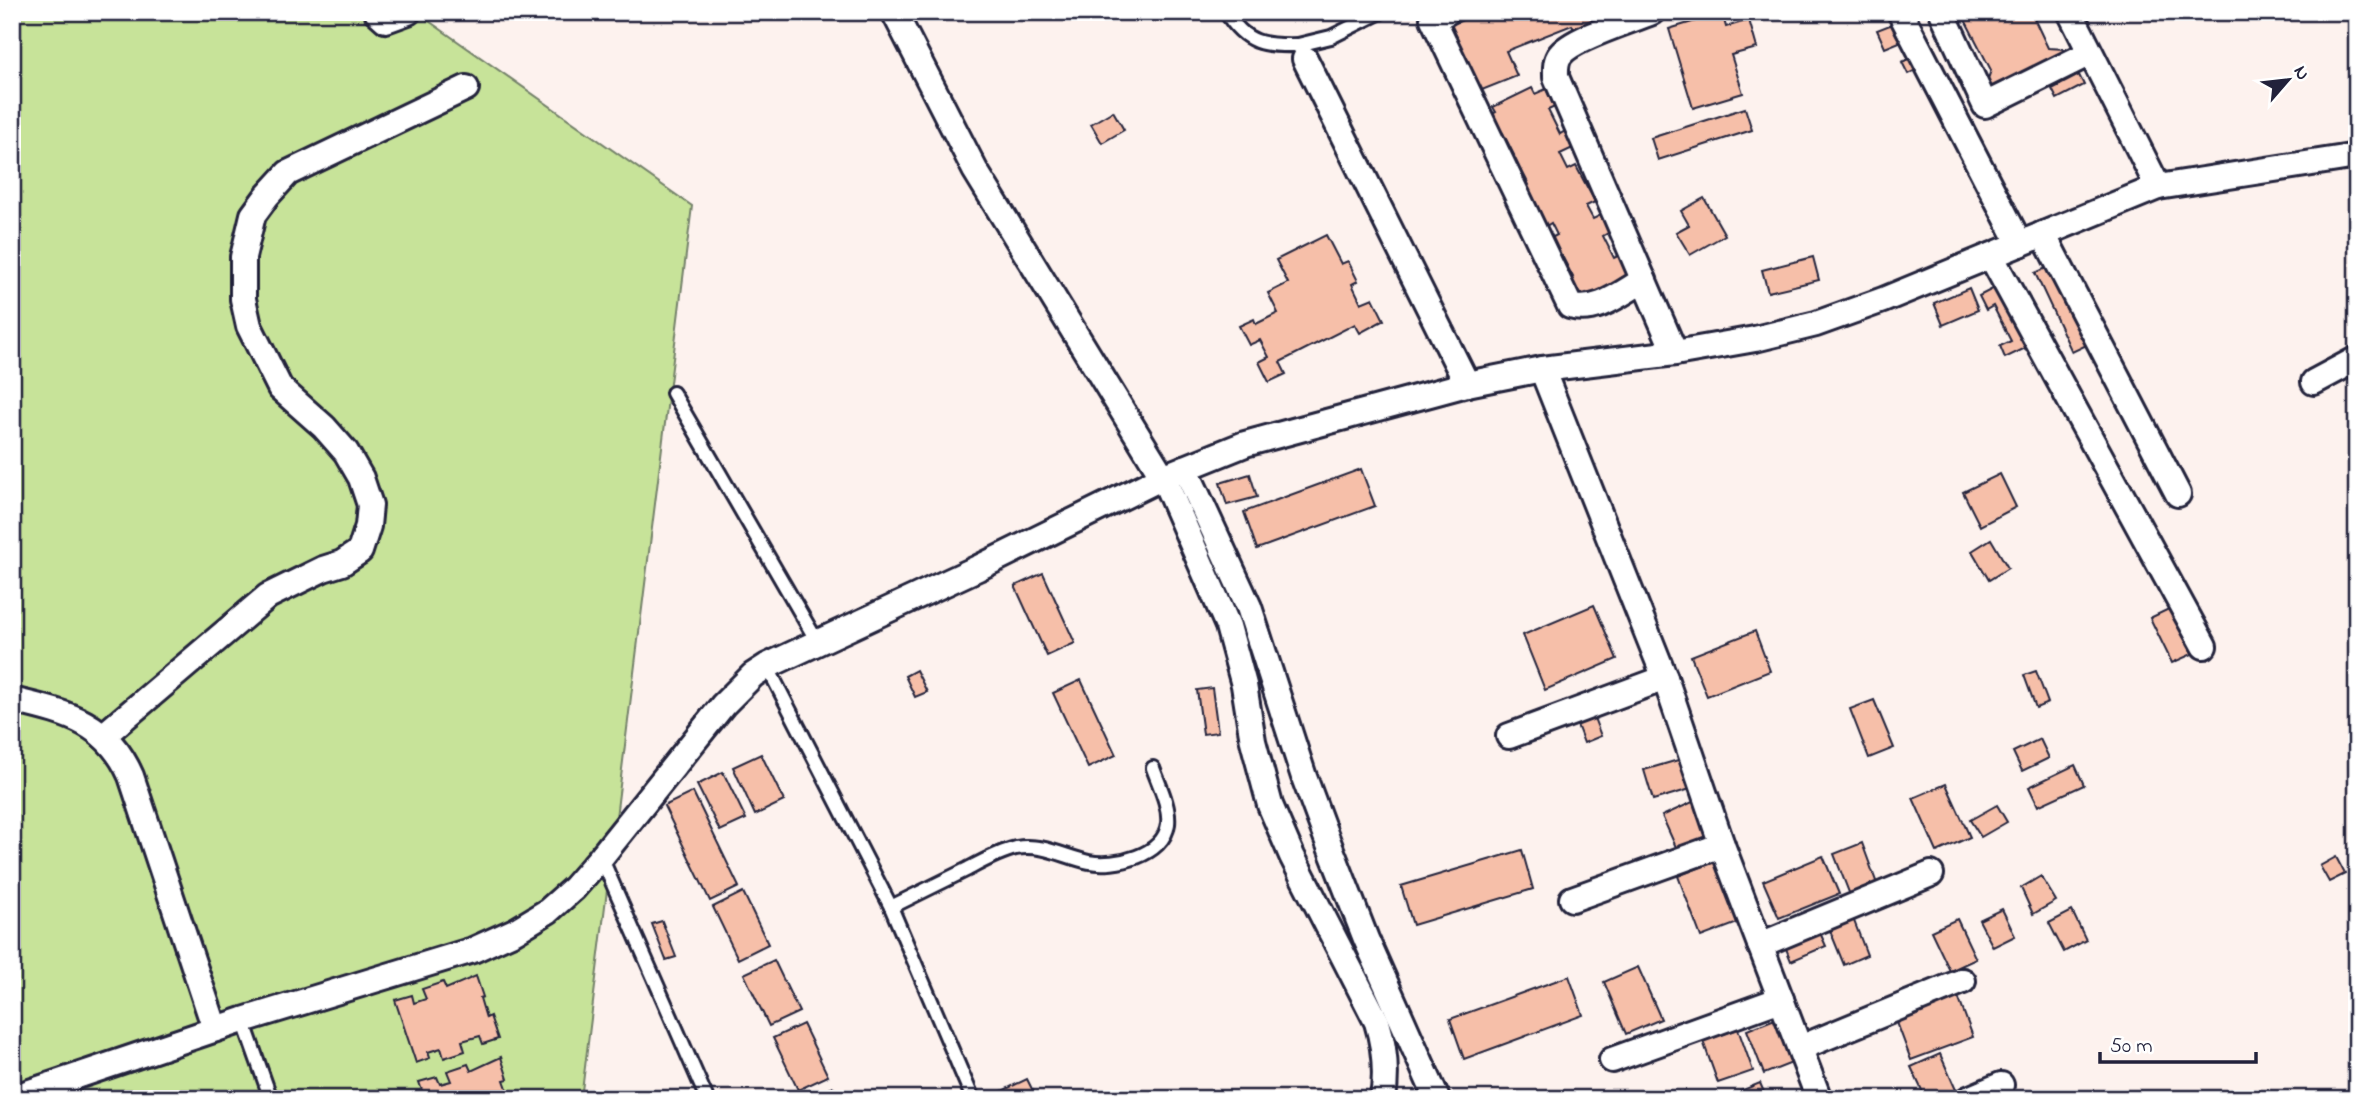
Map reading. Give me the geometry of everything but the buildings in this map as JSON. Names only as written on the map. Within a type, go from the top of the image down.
[{"type":"street","points":[[377,12],[386,20],[408,12]]},
{"type":"street","points":[[894,12],[975,170],[1174,473],[1249,607],[1329,847],[1366,939],[1437,1099]]},
{"type":"street","points":[[1447,12],[1433,19],[1570,306],[1579,309],[1594,308],[1644,280]]},
{"type":"street","points":[[1652,12],[1573,43],[1561,52],[1556,63],[1556,77],[1675,353]]},
{"type":"street","points":[[1900,12],[2020,244]]},
{"type":"street","points":[[1942,12],[1985,105],[2090,53]]},
{"type":"street","points":[[2070,12],[2158,187]]},
{"type":"street","points":[[1302,52],[1468,384]]},
{"type":"street","points":[[103,736],[268,596],[323,569],[342,563],[360,551],[368,526],[370,505],[361,478],[346,452],[324,427],[280,388],[259,349],[249,326],[243,299],[243,257],[253,215],[288,173],[466,88]]},
{"type":"street","points":[[12,1098],[243,1020],[473,950],[515,931],[548,911],[574,888],[723,705],[753,675],[1174,473],[1245,444],[1468,384],[1542,369],[1675,353],[1755,339],[1816,324],[1883,300],[2158,187],[2357,156]]},
{"type":"street","points":[[2043,234],[2178,494]]},
{"type":"street","points":[[1991,256],[2204,646]]},
{"type":"street","points":[[2314,382],[2357,359]]},
{"type":"street","points":[[1542,369],[1665,678],[1722,845],[1819,1099]]},
{"type":"street","points":[[1174,473],[1227,626],[1244,685],[1253,741],[1270,806],[1297,867],[1377,1022],[1384,1044],[1386,1078],[1383,1099]]},
{"type":"street","points":[[1509,736],[1665,678]]},
{"type":"street","points":[[12,700],[73,716],[103,736],[123,758],[215,1030]]},
{"type":"street","points":[[1573,899],[1722,845]]},
{"type":"street","points":[[1760,945],[1931,874]]},
{"type":"street","points":[[1800,1048],[1963,981]]},
{"type":"street","points":[[1612,1060],[1781,999]]},
{"type":"street","points":[[1968,1099],[2001,1085]]},
{"type":"lane","points":[[1226,12],[1248,39],[1268,46],[1302,52],[1381,12]]},
{"type":"lane","points":[[673,393],[818,643]]},
{"type":"lane","points":[[767,666],[891,907],[973,1099]]},
{"type":"lane","points":[[891,907],[1014,849],[1028,846],[1044,848],[1091,862],[1107,863],[1146,852],[1165,836],[1168,823],[1166,806],[1153,768]]},
{"type":"lane","points":[[601,857],[707,1099]]},
{"type":"lane","points":[[243,1020],[271,1099]]},
{"type":"green space","points":[[12,12],[416,12],[692,206],[581,1099],[12,1099]]}]
